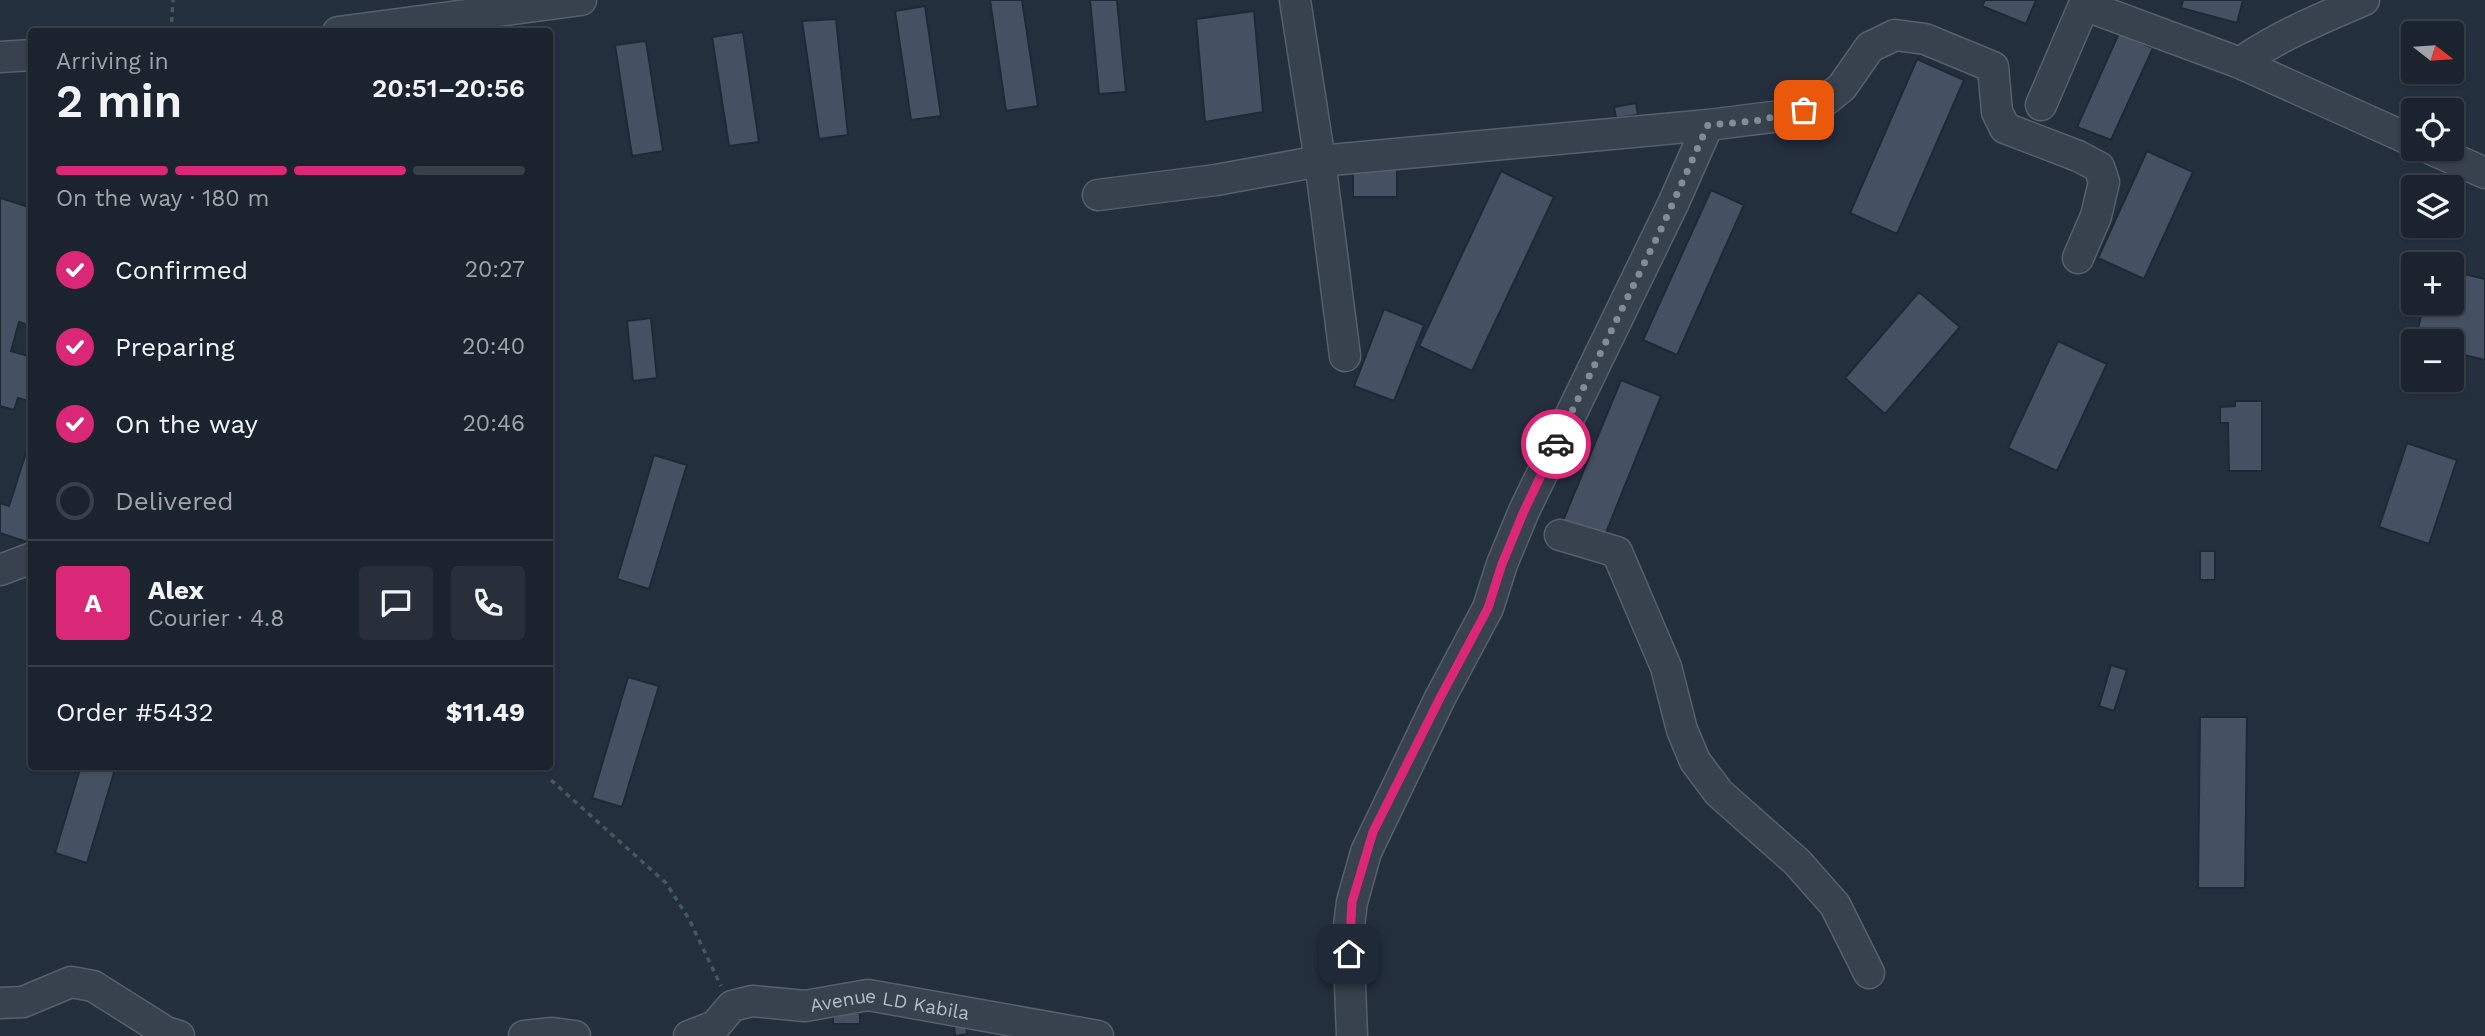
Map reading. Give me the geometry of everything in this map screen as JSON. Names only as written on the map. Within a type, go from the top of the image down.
[{"type":"street","points":[[365,28],[531,3],[581,0]]},
{"type":"street","points":[[1295,0],[1320,161],[1345,356]]},
{"type":"street","points":[[2240,62],[2323,17],[2364,0]]},
{"type":"street","points":[[2041,105],[2084,5],[2240,62],[2401,136]]},
{"type":"street","points":[[1098,195],[1216,180],[1320,161],[1780,116],[1821,104],[1842,87],[1870,47],[1895,35],[1924,39],[1993,67],[1997,112],[2005,128],[2078,156],[2099,167],[2104,182],[2102,193],[2096,216],[2078,258]]},
{"type":"street","points":[[0,57],[28,55]]},
{"type":"street","points":[[1352,1036],[1348,934],[1352,902],[1366,852],[1440,698],[1488,608],[1502,564],[1524,511],[1662,228],[1708,125]]},
{"type":"street","points":[[2458,161],[2485,173]]},
{"type":"street","points":[[1560,535],[1617,552],[1666,667],[1682,730],[1695,761],[1719,793],[1797,862],[1835,905],[1869,973]]},
{"type":"street","points":[[0,570],[28,560]]},
{"type":"street","points":[[0,1003],[23,1002],[71,982],[93,986],[166,1032],[179,1036]]},
{"type":"street","name":"Avenue LD Kabila","points":[[732,1006],[752,1001],[805,1006],[868,995],[1098,1036]]},
{"type":"street","points":[[689,1036],[715,1026],[732,1006]]},
{"type":"street","points":[[524,1036],[553,1033],[575,1036]]},
{"type":"path","points":[[171,28],[173,0]]},
{"type":"path","points":[[551,780],[666,883],[689,919],[732,1006]]},
{"type":"building","points":[[990,0],[1022,0],[1038,106],[1006,111]]},
{"type":"building","points":[[1090,0],[1117,0],[1126,92],[1099,94]]},
{"type":"building","points":[[1985,0],[2036,0],[2026,24],[1982,6]]},
{"type":"building","points":[[2183,0],[2243,0],[2237,23],[2181,8]]},
{"type":"building","points":[[925,6],[941,116],[911,120],[895,11]]},
{"type":"building","points":[[1254,11],[1263,112],[1205,122],[1196,19]]},
{"type":"building","points":[[836,19],[848,135],[819,139],[802,21]]},
{"type":"building","points":[[743,32],[759,142],[729,146],[712,37]]},
{"type":"building","points":[[2119,33],[2153,48],[2111,140],[2077,127]]},
{"type":"building","points":[[646,41],[663,151],[632,156],[615,45]]},
{"type":"building","points":[[1917,59],[1964,80],[1897,234],[1850,213]]},
{"type":"building","points":[[1636,103],[1638,115],[1616,118],[1614,107]]},
{"type":"building","points":[[2147,151],[2193,172],[2144,279],[2098,258]]},
{"type":"building","points":[[1353,165],[1397,166],[1397,197],[1353,197]]},
{"type":"building","points":[[1501,171],[1554,197],[1472,371],[1419,346]]},
{"type":"building","points":[[1711,190],[1744,205],[1677,355],[1643,340]]},
{"type":"building","points":[[0,198],[28,207],[28,325],[19,322],[11,351],[28,356],[28,401],[18,398],[14,410],[0,406]]},
{"type":"building","points":[[2464,274],[2485,279],[2485,360],[2464,355],[2464,329],[2418,329],[2421,315],[2464,315]]},
{"type":"building","points":[[1919,292],[1960,327],[1885,414],[1845,378]]},
{"type":"building","points":[[1384,309],[1424,325],[1394,401],[1354,386]]},
{"type":"building","points":[[651,318],[657,378],[633,381],[627,321]]},
{"type":"building","points":[[2058,341],[2107,364],[2057,471],[2008,448]]},
{"type":"building","points":[[1621,380],[1661,396],[1603,540],[1562,523]]},
{"type":"building","points":[[2235,401],[2262,401],[2262,471],[2229,471],[2228,423],[2220,423],[2220,407],[2235,406]]},
{"type":"building","points":[[2407,443],[2457,460],[2429,544],[2379,527]]},
{"type":"building","points":[[28,447],[28,542],[0,533],[0,503],[9,506]]},
{"type":"building","points":[[654,455],[687,465],[649,589],[617,579]]},
{"type":"building","points":[[2200,551],[2215,551],[2215,580],[2200,580]]},
{"type":"building","points":[[2111,665],[2127,670],[2114,711],[2099,706]]},
{"type":"building","points":[[628,677],[659,686],[622,807],[592,798]]},
{"type":"building","points":[[2200,717],[2247,717],[2245,888],[2198,888]]},
{"type":"building","points":[[80,770],[115,770],[87,863],[55,853]]},
{"type":"building","points":[[833,1013],[860,1013],[860,1024],[833,1024]]},
{"type":"building","points":[[966,1024],[967,1034],[955,1036],[954,1026]]},
{"type":"way so far","points":[[1556,444],[1623,309],[1708,125],[1755,121],[1804,110]]},
{"type":"route","points":[[1349,954],[1348,934],[1352,902],[1373,832],[1488,608],[1502,564],[1556,444]]}]
